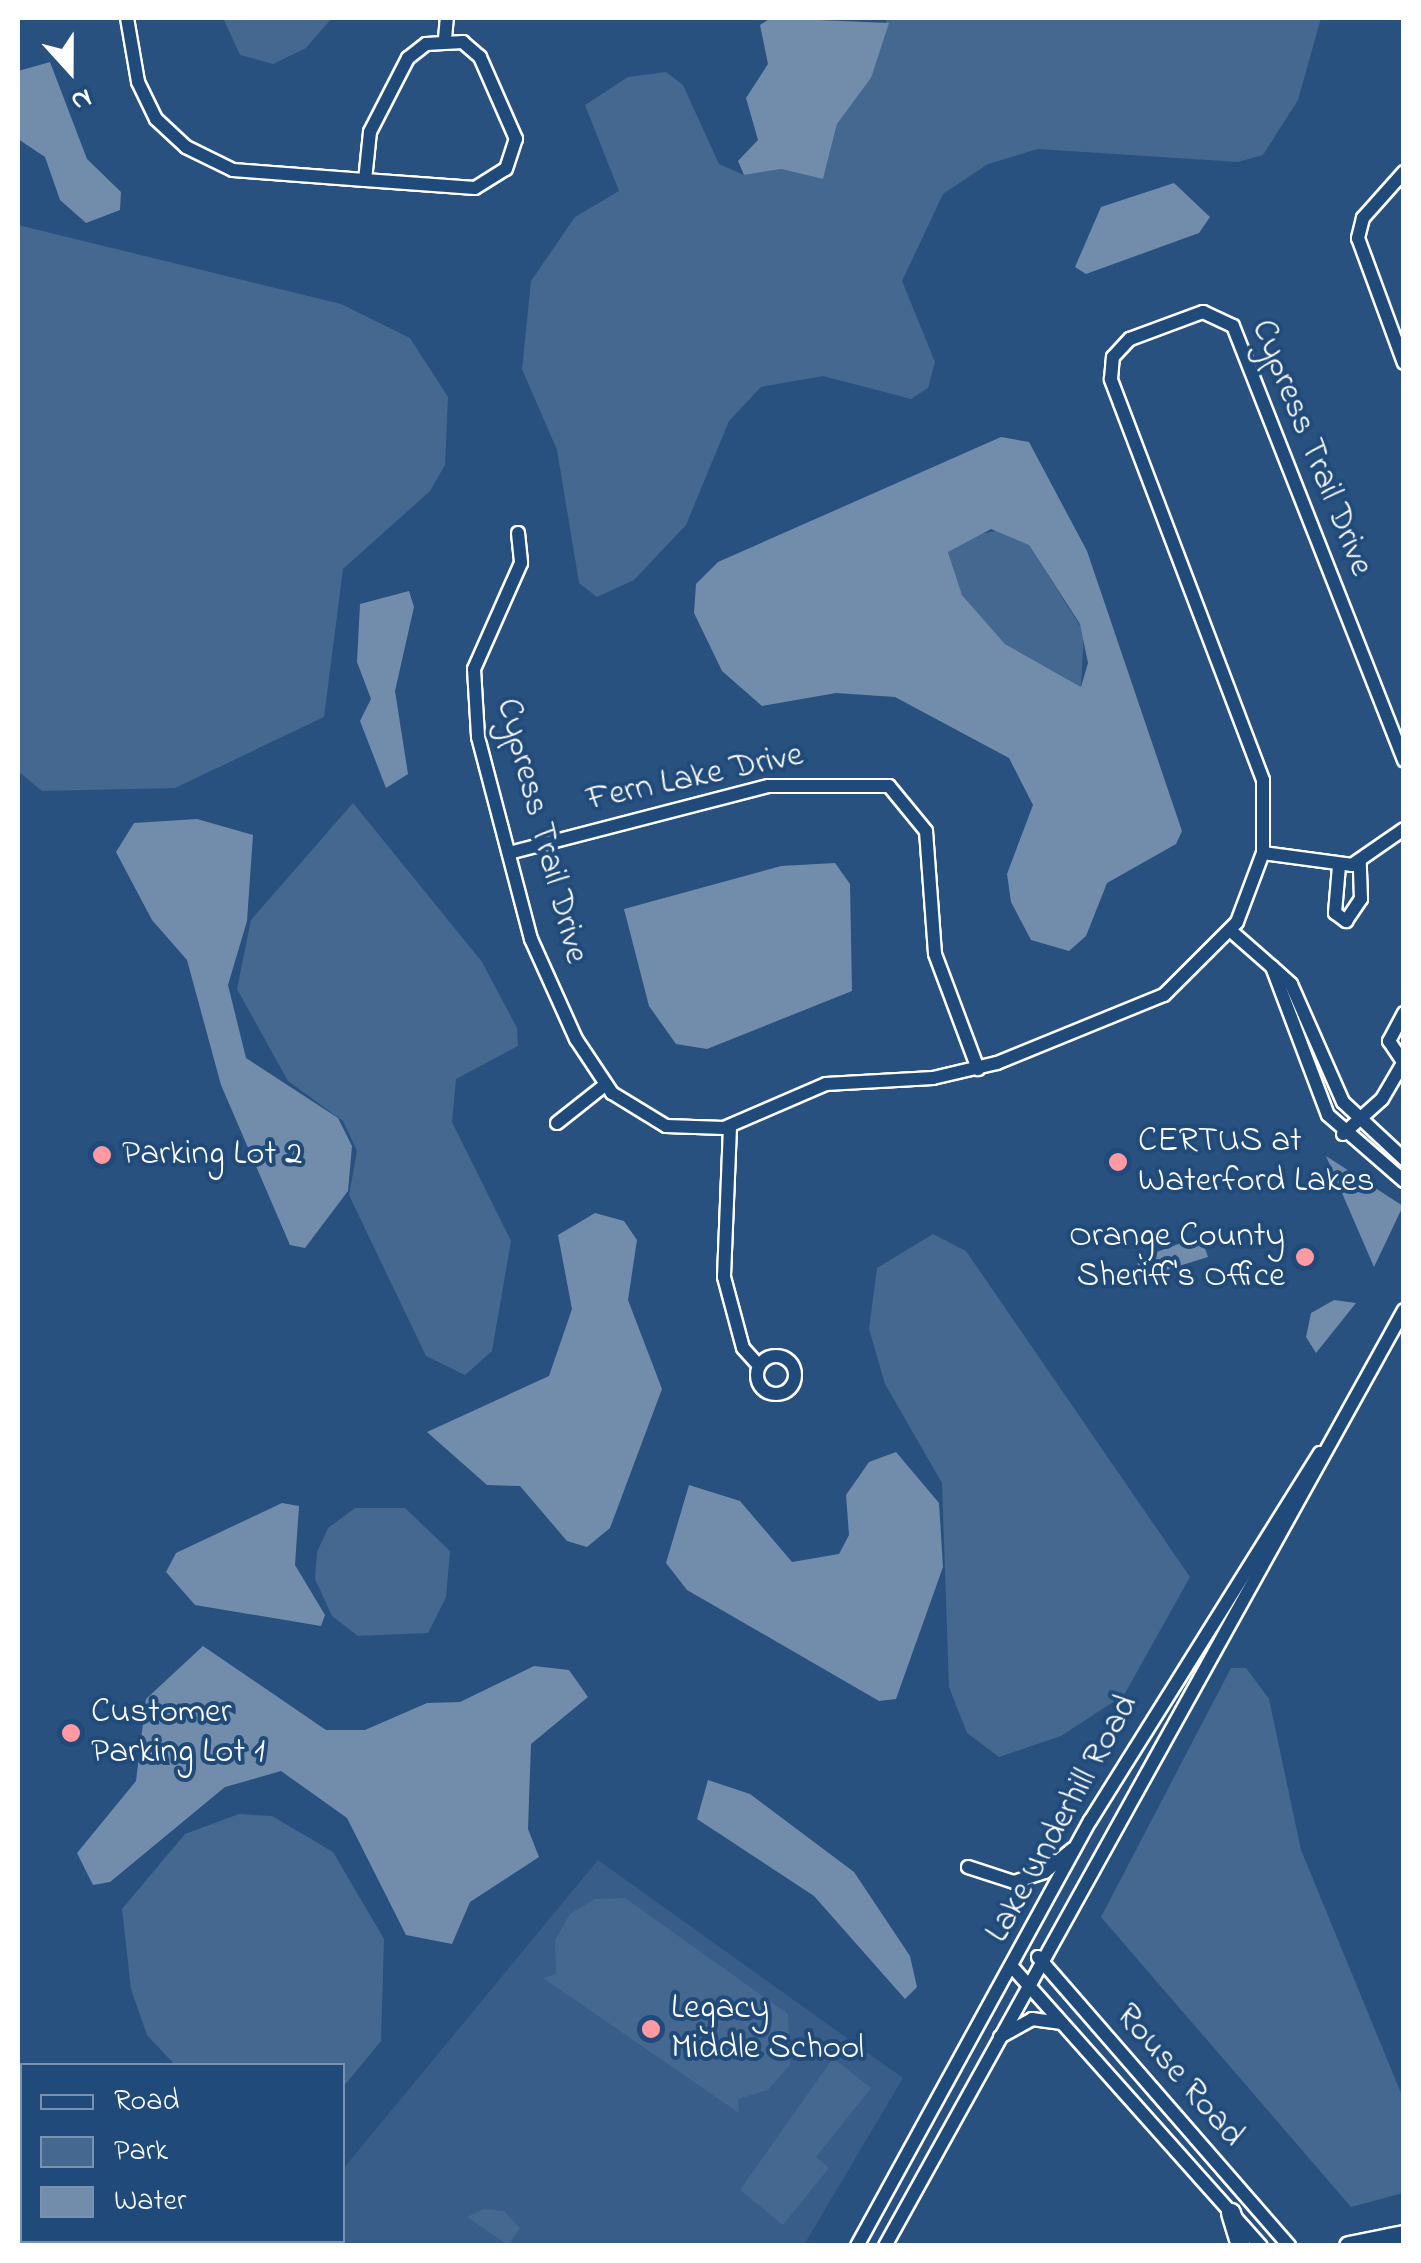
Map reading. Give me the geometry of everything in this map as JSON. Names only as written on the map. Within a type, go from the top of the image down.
[{"type":"highway","points":[[1231,2212],[1240,2246]]},
{"type":"highway","points":[[1349,2246],[1387,2240]]},
{"type":"street","points":[[127,18],[138,82],[156,119],[186,147],[233,170],[475,188],[513,157],[516,138],[480,57],[445,39]]},
{"type":"street","points":[[445,39],[446,18]]},
{"type":"street","points":[[365,180],[370,132],[408,58],[445,39]]},
{"type":"street","points":[[1404,172],[1358,238],[1400,342],[1404,364]]},
{"type":"street","name":"Cypress Trail Drive","points":[[518,533],[521,563],[484,634],[472,688],[509,853],[538,958],[605,1085],[666,1126],[730,1127],[826,1084],[978,1069],[1158,999],[1231,932],[1263,852],[1257,756],[1111,378],[1127,340],[1203,312],[1233,326],[1404,761]]},
{"type":"street","name":"Fern Lake Drive","points":[[509,853],[769,786],[889,786],[925,826],[936,960],[978,1069]]},
{"type":"street","points":[[1263,852],[1338,866],[1360,863],[1404,830]]},
{"type":"street","points":[[1338,866],[1335,913],[1346,922],[1360,902],[1360,863]]},
{"type":"street","points":[[1231,932],[1287,977],[1358,1121],[1404,1159]]},
{"type":"street","points":[[1272,967],[1290,1031],[1343,1134],[1404,1181]]},
{"type":"street","points":[[1343,1134],[1358,1121],[1403,1063],[1389,1041],[1404,1014]]},
{"type":"street","points":[[1290,1031],[1308,1024]]},
{"type":"street","points":[[557,1122],[605,1085]]},
{"type":"street","points":[[730,1127],[724,1277],[744,1348],[760,1366]]},
{"type":"street","name":"Lake Underhill Road","points":[[885,2246],[1404,1310]]},
{"type":"street","name":"Lake Underhill Road","points":[[858,2246],[1014,1969],[1080,1840],[1337,1432]]},
{"type":"street","points":[[968,1867],[994,1880],[1030,1878],[1080,1840]]},
{"type":"street","name":"Rouse Road","points":[[1027,1944],[1289,2246]]},
{"type":"street","name":"Rouse Road","points":[[1014,1969],[1261,2246]]},
{"type":"street","points":[[998,2038],[1032,2019],[1060,2024]]},
{"type":"shaded area","name":"Legacy Middle School","points":[[598,1860],[903,2078],[804,2245],[265,2246],[345,2243],[345,2167]]},
{"type":"green space","points":[[223,18],[332,18],[306,48],[273,64],[240,55]]},
{"type":"green space","points":[[887,18],[1321,18],[1298,100],[1263,155],[1238,162],[1038,149],[988,164],[943,194],[902,281],[935,362],[928,388],[911,399],[823,376],[761,387],[729,421],[686,525],[634,580],[597,597],[579,583],[557,450],[522,369],[531,281],[575,217],[619,191],[585,105],[628,77],[666,72],[683,85],[719,164],[744,175],[781,169],[823,179],[837,124],[871,78]]},
{"type":"green space","points":[[18,225],[341,304],[410,338],[448,397],[445,465],[430,491],[343,569],[324,717],[175,788],[42,791],[18,771]]},
{"type":"green space","points":[[1002,530],[1029,545],[1084,632],[1081,687],[1005,644],[962,595],[948,552],[967,536]]},
{"type":"green space","points":[[353,803],[482,962],[517,1028],[518,1046],[456,1079],[452,1122],[511,1241],[492,1351],[465,1375],[426,1356],[349,1195],[357,1151],[343,1121],[288,1081],[237,989],[251,920]]},
{"type":"green space","points":[[933,1234],[966,1251],[1190,1577],[1124,1695],[1061,1736],[999,1757],[967,1733],[949,1687],[942,1483],[885,1384],[869,1329],[877,1268]]},
{"type":"green space","points":[[355,1508],[405,1508],[450,1551],[446,1597],[428,1633],[358,1636],[332,1616],[315,1579],[317,1552],[328,1528]]},
{"type":"green space","points":[[1231,1668],[1246,1668],[1269,1699],[1301,1850],[1403,2098],[1403,2193],[1351,2207],[1101,1917]]},
{"type":"green space","points":[[239,1814],[272,1816],[333,1852],[384,1939],[381,2041],[345,2085],[345,2063],[173,2063],[147,2035],[131,1989],[122,1909],[185,1834]]},
{"type":"green space","points":[[625,1898],[788,2014],[790,2065],[768,2090],[738,2099],[739,2113],[543,1978],[556,1974],[555,1940],[570,1914],[595,1899]]},
{"type":"green space","points":[[833,2058],[871,2088],[816,2157],[829,2168],[783,2225],[740,2190]]},
{"type":"green space","points":[[484,2209],[504,2211],[520,2228],[508,2245],[467,2217]]},
{"type":"water","points":[[771,18],[889,23],[871,78],[837,124],[823,179],[781,169],[744,175],[738,161],[758,140],[746,98],[768,64],[760,25]]},
{"type":"water","points":[[50,62],[87,159],[121,192],[120,210],[86,223],[60,200],[45,157],[18,139],[18,71]]},
{"type":"water","points":[[1174,183],[1210,217],[1199,233],[1086,274],[1075,267],[1101,207]]},
{"type":"water","points":[[1001,437],[1029,442],[1087,551],[1182,831],[1176,844],[1107,883],[1086,936],[1069,951],[1031,940],[1011,902],[1007,874],[1033,805],[1009,758],[895,697],[836,693],[762,706],[722,671],[694,613],[696,584],[718,562]],"holes":[[[991,529],[1029,545],[1080,624],[1088,663],[1081,687],[1005,644],[962,595],[948,552]]]},
{"type":"water","points":[[409,591],[414,607],[395,691],[408,774],[386,788],[360,721],[371,699],[357,662],[360,604]]},
{"type":"water","points":[[197,819],[253,835],[247,921],[228,985],[246,1058],[338,1118],[352,1146],[348,1191],[305,1248],[290,1245],[221,1085],[187,960],[152,920],[116,852],[134,823]]},
{"type":"water","points":[[835,863],[850,884],[852,991],[707,1049],[676,1044],[649,1006],[624,909],[781,866]]},
{"type":"water","points":[[1326,1156],[1403,1206],[1374,1267]]},
{"type":"water","points":[[595,1213],[624,1221],[637,1240],[628,1300],[662,1389],[610,1528],[587,1547],[567,1541],[520,1486],[487,1485],[427,1432],[549,1376],[572,1309],[558,1235]]},
{"type":"water","points":[[1192,1239],[1203,1242],[1208,1257],[1137,1279],[1138,1259]]},
{"type":"water","points":[[1334,1300],[1356,1303],[1316,1353],[1306,1337],[1311,1313]]},
{"type":"water","points":[[896,1452],[939,1503],[943,1567],[896,1699],[879,1701],[687,1590],[666,1563],[689,1485],[740,1501],[792,1562],[839,1554],[849,1535],[846,1495],[869,1462]]},
{"type":"water","points":[[282,1503],[299,1506],[295,1565],[325,1615],[321,1626],[195,1605],[166,1572],[176,1553]]},
{"type":"water","points":[[203,1646],[326,1730],[365,1730],[427,1703],[460,1702],[534,1666],[569,1670],[588,1697],[531,1744],[528,1829],[539,1857],[470,1902],[452,1944],[406,1935],[347,1818],[281,1771],[225,1787],[110,1882],[93,1885],[77,1853],[136,1781],[146,1699]]},
{"type":"water","points":[[708,1780],[750,1794],[854,1872],[910,1956],[917,1987],[905,1999],[814,1896],[697,1819]]},
{"type":"place","name":"Parking Lot 2","points":[[102,1155]]},
{"type":"place","name":"CERTUS at Waterford Lakes","points":[[1118,1162]]},
{"type":"place","name":"Orange County Sheriff's Office","points":[[1305,1257]]},
{"type":"place","name":"Customer Parking Lot 1","points":[[71,1733]]},
{"type":"place","name":"Legacy Middle School","points":[[651,2029]]}]
